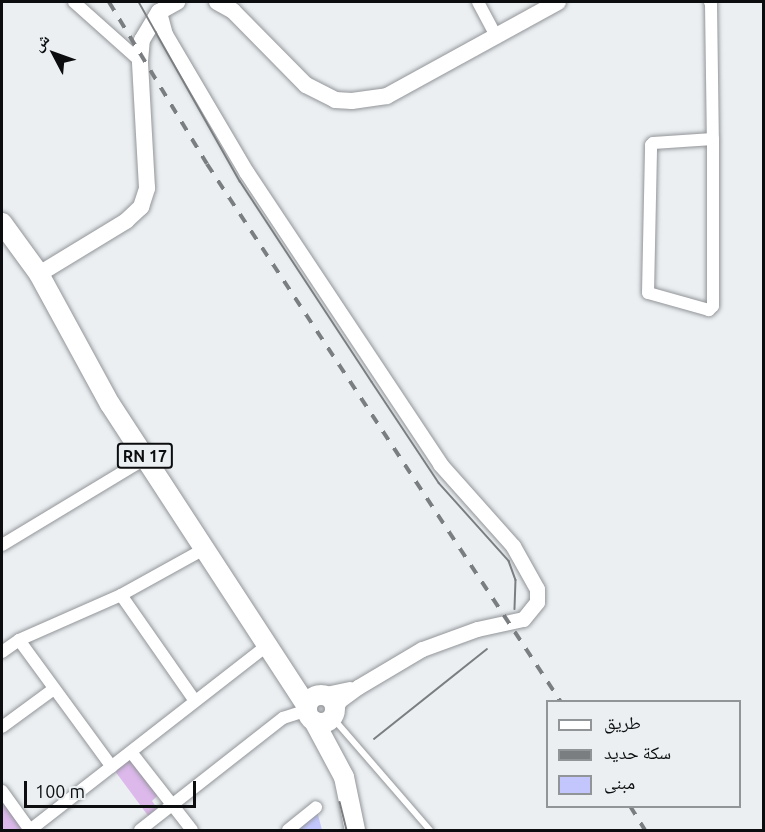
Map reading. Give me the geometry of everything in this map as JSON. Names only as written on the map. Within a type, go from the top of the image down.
[{"type":"main road","points":[[39,274],[126,221],[141,207],[147,188],[140,61],[142,40],[156,7],[177,2]]},
{"type":"main road","points":[[217,2],[233,11],[306,85],[335,100],[368,101],[387,96],[558,2]]},
{"type":"main road","name":"RN 17","points":[[2,223],[39,274],[110,404],[206,548],[265,647],[321,713]]},
{"type":"main road","points":[[321,713],[351,797],[355,831]]},
{"type":"street","points":[[74,2],[140,61]]},
{"type":"street","points":[[478,2],[497,37]]},
{"type":"street","points":[[710,2],[713,139],[713,306],[709,309],[648,293],[650,191],[652,144],[713,139]]},
{"type":"street","points":[[140,831],[283,717],[321,713],[392,665],[451,637],[523,619],[534,609],[537,589],[513,546],[440,464],[247,173],[165,34],[156,7]]},
{"type":"street","points":[[2,545],[146,458]]},
{"type":"street","points":[[2,652],[19,640],[121,596],[206,548]]},
{"type":"street","points":[[121,596],[195,701]]},
{"type":"street","points":[[19,640],[112,767]]},
{"type":"street","points":[[2,791],[30,831],[265,647]]},
{"type":"street","points":[[2,727],[54,689]]},
{"type":"street","points":[[131,752],[192,831]]},
{"type":"street","points":[[288,831],[316,807]]},
{"type":"lane","points":[[321,713],[430,831]]},
{"type":"shaded area","points":[[131,752],[161,792],[152,801],[161,814],[152,821],[112,767]]},
{"type":"shaded area","points":[[2,791],[30,830],[2,830]]},
{"type":"building","points":[[317,811],[322,830],[293,830]]},
{"type":"tram line","points":[[139,2],[240,181],[372,382],[439,483],[509,561],[516,580],[515,609]]},
{"type":"tram line","points":[[374,739],[487,649]]},
{"type":"tram line","points":[[340,802],[347,830]]},
{"type":"railway","points":[[109,2],[207,164],[560,700]]},
{"type":"railway","points":[[631,808],[645,830]]}]
